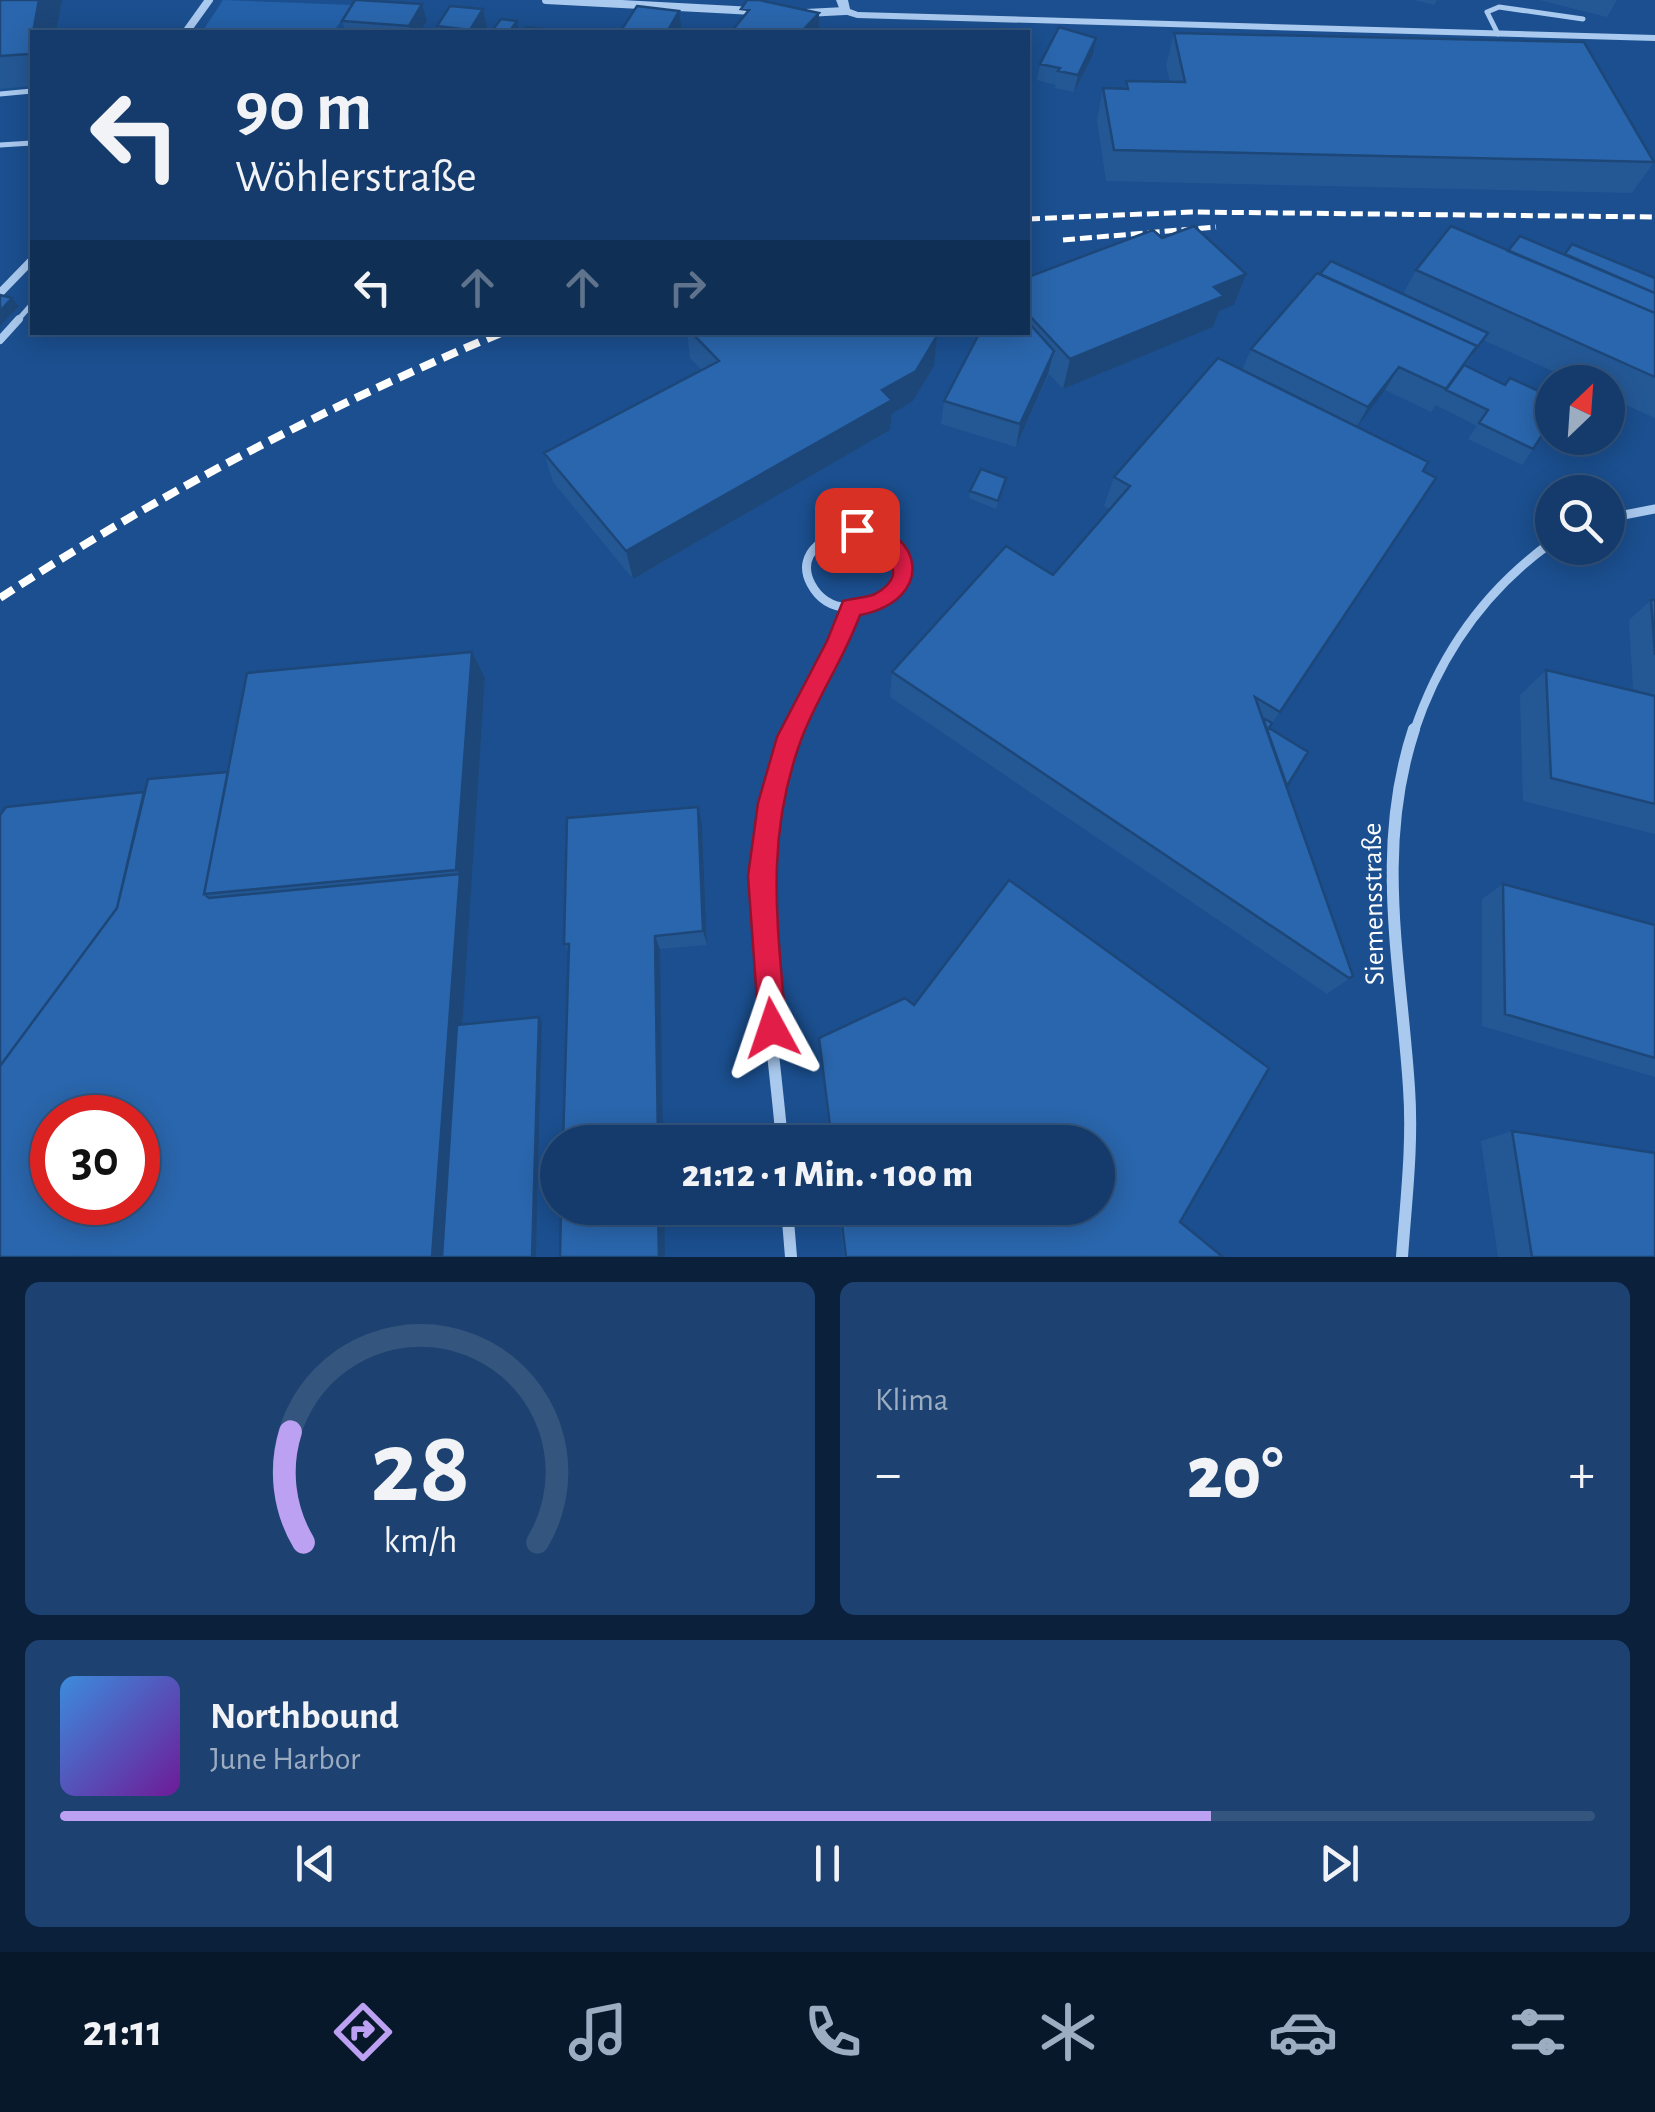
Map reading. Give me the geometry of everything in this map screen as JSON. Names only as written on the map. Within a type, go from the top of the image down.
[{"type":"street","points":[[187,30],[209,0]]},
{"type":"street","points":[[546,0],[761,11]]},
{"type":"street","points":[[798,12],[844,6],[876,16],[1655,38]]},
{"type":"street","points":[[0,293],[30,262]]},
{"type":"street","points":[[1625,515],[1655,509]]},
{"type":"street","points":[[842,531],[871,532],[901,558],[900,582],[881,602],[851,608],[823,598],[813,589],[806,565],[817,543],[828,536],[842,531]]},
{"type":"street","name":"Siemensstraße","points":[[1402,1257],[1411,1121],[1392,928],[1390,838],[1402,772],[1420,716],[1462,632],[1516,569],[1535,555]]},
{"type":"street","points":[[781,1125],[760,876],[770,803],[790,737],[838,643],[851,608]]},
{"type":"street","points":[[788,1225],[791,1257]]},
{"type":"lane","points":[[1498,34],[1488,12],[1499,7],[1582,19]]},
{"type":"lane","points":[[0,94],[30,91]]},
{"type":"lane","points":[[0,146],[30,143]]},
{"type":"lane","points":[[0,340],[30,306]]},
{"type":"shaded area","points":[[223,0],[353,5],[334,30],[203,30]]},
{"type":"building","points":[[0,0],[39,0],[33,30],[30,30],[29,54],[0,56]]},
{"type":"building","points":[[355,0],[422,4],[409,26],[342,21]]},
{"type":"building","points":[[747,0],[759,0],[819,13],[803,30],[733,30],[749,10],[741,9]]},
{"type":"building","points":[[450,6],[483,9],[470,30],[437,26]]},
{"type":"building","points":[[637,6],[679,11],[668,30],[621,30]]},
{"type":"building","points":[[501,19],[517,21],[510,30],[493,30]]},
{"type":"building","points":[[1059,27],[1096,38],[1078,75],[1040,64]]},
{"type":"building","points":[[1174,33],[1584,42],[1654,162],[1114,150],[1103,88],[1128,89],[1126,81],[1185,82]]},
{"type":"building","points":[[1194,226],[1246,274],[1214,287],[1224,296],[1070,359],[1030,316],[1030,276],[1153,230],[1162,238]]},
{"type":"building","points":[[1451,226],[1655,313],[1655,377],[1416,270]]},
{"type":"building","points":[[1520,236],[1655,293],[1655,313],[1508,251]]},
{"type":"building","points":[[1572,244],[1655,278],[1655,293],[1565,254]]},
{"type":"building","points":[[1331,261],[1488,333],[1472,354],[1477,346],[1320,274]]},
{"type":"building","points":[[1317,273],[1477,346],[1446,389],[1399,367],[1368,407],[1251,349]]},
{"type":"building","points":[[0,295],[12,298],[0,311]]},
{"type":"building","points":[[1030,324],[1054,351],[1020,424],[944,401],[978,335],[1030,335]]},
{"type":"building","points":[[694,335],[937,336],[916,371],[882,390],[892,400],[626,551],[544,453],[719,361]]},
{"type":"building","points":[[1218,358],[1428,462],[1423,471],[1436,478],[1280,712],[1255,697],[1353,976],[1349,978],[892,672],[1006,546],[1053,575],[1130,486],[1114,477]]},
{"type":"building","points":[[1464,365],[1505,385],[1510,378],[1535,389],[1535,446],[1533,449],[1479,423],[1488,410],[1446,390]]},
{"type":"building","points":[[981,469],[1006,478],[998,501],[970,491]]},
{"type":"building","points":[[1651,600],[1655,600],[1655,655]]},
{"type":"building","points":[[472,652],[456,870],[204,894],[247,673]]},
{"type":"building","points":[[1546,670],[1655,696],[1655,804],[1551,778]]},
{"type":"building","points":[[1263,718],[1272,723],[1269,728],[1308,752],[1287,786]]},
{"type":"building","points":[[228,772],[204,894],[209,898],[460,874],[432,1257],[0,1257],[0,1066],[117,908],[148,779]]},
{"type":"building","points":[[144,792],[117,908],[0,1066],[0,815],[6,807]]},
{"type":"building","points":[[698,807],[703,931],[655,936],[658,1125],[564,1125],[569,944],[564,944],[567,818]]},
{"type":"building","points":[[1009,880],[1269,1068],[1180,1222],[1223,1257],[846,1257],[842,1225],[1115,1225],[1115,1125],[830,1125],[819,1038],[905,998],[914,1005]]},
{"type":"building","points":[[1503,884],[1655,925],[1655,1058],[1505,1014]]},
{"type":"building","points":[[539,1017],[532,1257],[442,1257],[457,1025]]},
{"type":"building","points":[[1512,1131],[1655,1153],[1655,1257],[1532,1257]]},
{"type":"building","points":[[561,1225],[658,1225],[659,1257],[560,1257]]},
{"type":"railway","points":[[1030,219],[1191,212],[1655,217]]},
{"type":"railway","points":[[1063,240],[1216,227]]},
{"type":"railway","points":[[0,598],[121,523],[246,453],[496,335]]},
{"type":"route","points":[[772,1028],[760,876],[770,803],[790,737],[838,643],[851,608],[881,602],[900,582],[902,571],[901,558],[884,538],[857,530]]}]
